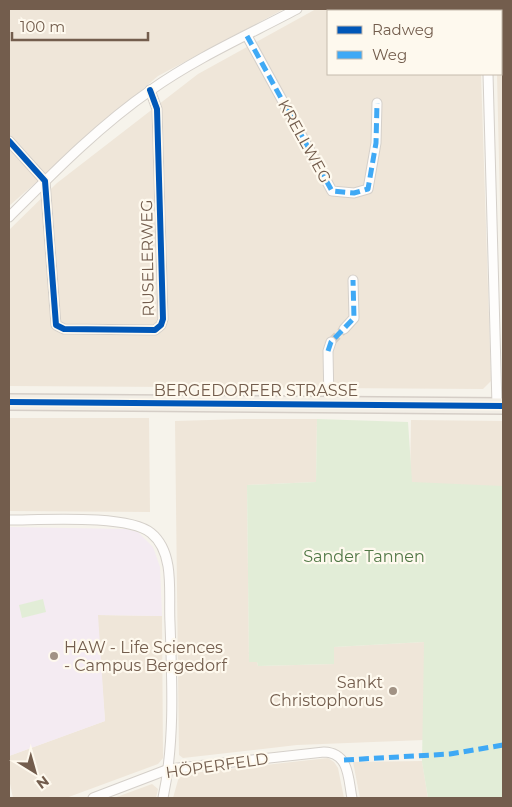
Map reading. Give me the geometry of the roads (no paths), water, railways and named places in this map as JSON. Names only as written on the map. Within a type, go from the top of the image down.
[{"type":"main road","name":"BERGEDORFER STRASSE","points":[[9,402],[500,406]]},
{"type":"street","points":[[9,217],[45,181],[127,107],[150,90],[297,9]]},
{"type":"street","name":"KRELLWEG","points":[[247,36],[332,191],[354,192],[368,189],[376,143],[377,103]]},
{"type":"street","points":[[488,75],[496,368],[500,406]]},
{"type":"street","name":"RUSELERWEG","points":[[45,181],[56,325],[64,329],[150,330],[158,328],[163,319],[157,109],[150,90]]},
{"type":"street","points":[[9,142],[45,181]]},
{"type":"street","points":[[344,329],[354,318],[354,280]]},
{"type":"street","points":[[329,404],[328,351],[331,342]]},
{"type":"street","points":[[9,520],[118,521],[140,526],[152,533],[162,546],[168,566],[172,690],[170,768],[163,798]]},
{"type":"street","name":"HÖPERFELD","points":[[93,798],[170,768],[324,752],[335,753],[344,760],[352,798]]},
{"type":"tunnel","points":[[331,342],[344,329]]},
{"type":"place","name":"HAW - Life Sciences - Campus Bergedorf","points":[[54,656]]},
{"type":"place","name":"Sankt Christophorus","points":[[393,691]]},
{"type":"park label","name":"Sander Tannen","points":[[364,556]]}]
